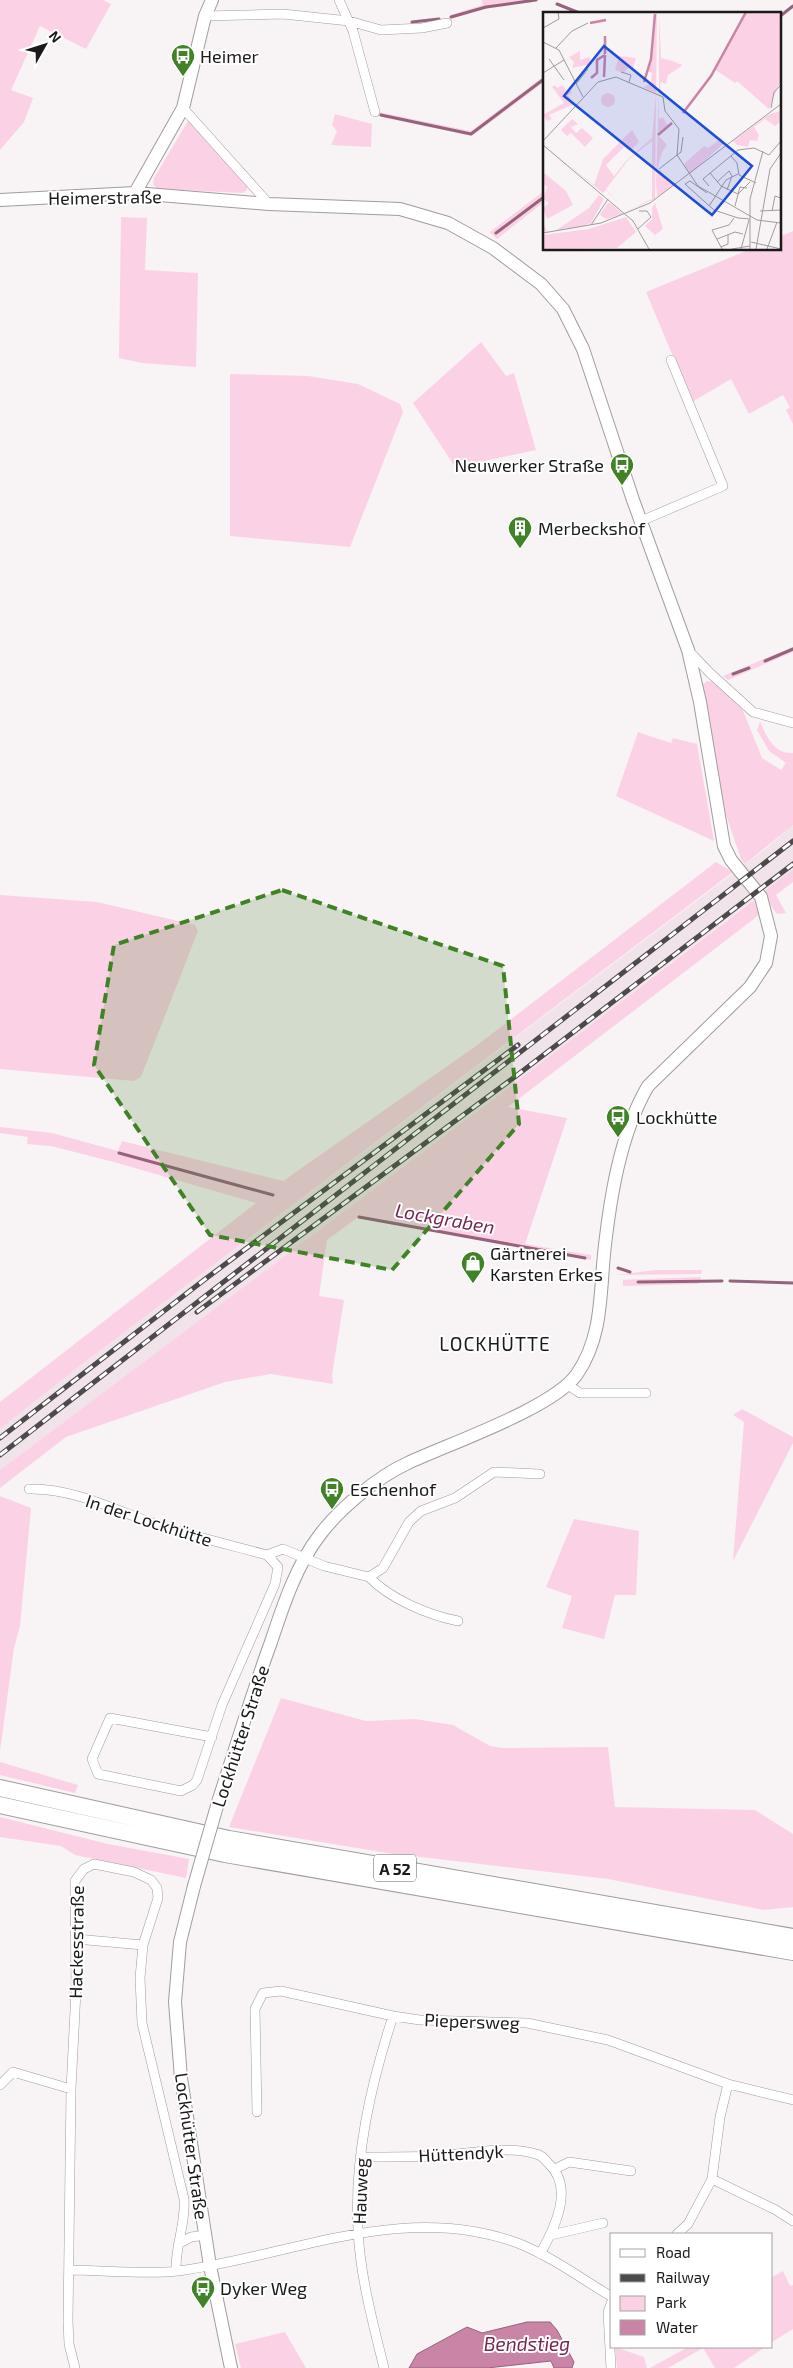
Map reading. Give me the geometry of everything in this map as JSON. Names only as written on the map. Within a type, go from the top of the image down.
[{"type":"highway","name":"A 52","points":[[0,1788],[229,1839],[793,1937]]},
{"type":"highway","name":"A 52","points":[[0,1805],[225,1854],[793,1952]]},
{"type":"street","points":[[135,193],[183,108],[204,16],[212,0]]},
{"type":"street","points":[[340,0],[353,31],[375,112]]},
{"type":"street","points":[[204,16],[283,14],[349,22],[381,30],[422,28],[447,23]]},
{"type":"street","points":[[183,108],[269,204],[400,209],[448,223],[493,248],[541,284],[563,309],[583,349],[641,520],[688,650],[753,712],[793,724]]},
{"type":"street","name":"Heimerstraße","points":[[0,200],[135,193],[269,204]]},
{"type":"street","points":[[641,520],[723,486],[671,360]]},
{"type":"street","name":"Lockhütter Straße","points":[[231,2368],[210,2266],[181,2078],[175,2002],[180,1942],[194,1886],[219,1799],[281,1612],[305,1559],[319,1536],[362,1493],[391,1472],[481,1432],[548,1398],[568,1385],[588,1357],[596,1336],[607,1228],[613,1192],[626,1140],[645,1091],[750,987],[766,963],[772,936],[761,897],[731,860],[724,846],[700,702],[688,650]]},
{"type":"street","points":[[568,1385],[580,1393],[646,1393]]},
{"type":"street","points":[[458,1621],[446,1619],[398,1598],[378,1587],[369,1577],[383,1568],[409,1522],[421,1511],[455,1498],[494,1472],[540,1474]]},
{"type":"street","name":"In der Lockhütte","points":[[30,1489],[56,1491],[104,1504],[155,1524],[267,1555],[283,1549],[324,1566],[369,1577]]},
{"type":"street","points":[[212,1737],[110,1718],[92,1759],[98,1774],[181,1791],[193,1785],[197,1780],[212,1737],[222,1705],[275,1584],[278,1567],[267,1555]]},
{"type":"street","name":"Hackesstraße","points":[[75,2368],[69,2344],[69,2270],[71,2089],[76,1991],[75,1880],[84,1869],[94,1864],[134,1872],[151,1880]]},
{"type":"street","name":"Lockhütter Straße","points":[[151,1880],[157,1888],[158,1898],[144,1944],[140,1978],[142,2023],[184,2199],[186,2216],[175,2258],[176,2271]]},
{"type":"street","points":[[76,1938],[144,1944]]},
{"type":"street","name":"Piepersweg","points":[[257,2112],[255,2009],[263,1993],[281,1991],[393,2016],[420,2020],[527,2023],[608,2040],[728,2084],[793,2100]]},
{"type":"street","name":"Hauweg","points":[[384,2368],[372,2317],[358,2232],[360,2157],[376,2070],[393,2016]]},
{"type":"street","points":[[0,2085],[13,2072],[71,2089]]},
{"type":"street","points":[[678,2233],[688,2224],[712,2179],[720,2117],[728,2084]]},
{"type":"street","name":"Hüttendyk","points":[[360,2157],[436,2156],[508,2150],[538,2154],[555,2169]]},
{"type":"street","points":[[540,2254],[551,2234],[561,2204],[561,2183],[555,2169],[568,2162],[631,2171]]},
{"type":"street","points":[[712,2179],[776,2210],[793,2221]]},
{"type":"street","points":[[551,2234],[603,2223]]},
{"type":"street","points":[[69,2270],[176,2271],[210,2266],[358,2232],[410,2227],[446,2229],[486,2235],[519,2244],[540,2254],[610,2296]]},
{"type":"street","name":"Lockhütter Straße","points":[[180,2244],[190,2237],[206,2235]]},
{"type":"street","points":[[610,2306],[608,2312],[611,2368]]},
{"type":"highlighted area","points":[[282,890],[503,966],[519,1124],[392,1270],[210,1235],[94,1065],[114,945]]},
{"type":"shaded area","points":[[793,825],[793,869],[495,1098],[0,1470],[0,1429],[81,1365],[768,847]]},
{"type":"green space","points":[[0,0],[103,0],[111,4],[86,49],[40,26],[11,90],[33,98],[24,122],[0,150]]},
{"type":"green space","points":[[482,0],[539,0],[484,9],[451,19],[450,15],[483,5]]},
{"type":"green space","points":[[543,77],[543,83],[472,136],[377,116],[378,112],[471,131]]},
{"type":"green space","points":[[335,114],[372,124],[371,147],[331,145],[337,131],[332,125]]},
{"type":"green space","points":[[191,120],[214,150],[247,182],[247,190],[243,193],[159,189],[153,185],[154,178],[188,121]]},
{"type":"green space","points":[[543,192],[543,203],[497,239],[490,232]]},
{"type":"green space","points":[[121,217],[147,218],[145,270],[198,273],[196,367],[142,363],[119,358]]},
{"type":"green space","points":[[793,231],[793,424],[786,410],[790,407],[783,395],[749,414],[731,379],[692,402],[646,292],[749,250],[780,250],[780,237]]},
{"type":"green space","points":[[481,342],[506,376],[514,373],[536,450],[455,467],[413,403]]},
{"type":"green space","points":[[230,374],[308,376],[358,384],[400,404],[403,412],[350,547],[230,536]]},
{"type":"green space","points":[[793,647],[793,652],[728,680],[723,676]]},
{"type":"green space","points":[[707,681],[715,682],[742,708],[762,758],[781,770],[786,763],[769,751],[757,730],[760,722],[776,748],[786,753],[793,753],[793,825],[745,864],[741,859],[724,809],[701,686]]},
{"type":"green space","points":[[638,732],[671,743],[673,738],[697,744],[714,841],[616,796]]},
{"type":"green space","points":[[716,862],[733,872],[81,1365],[0,1429],[0,1402],[256,1203],[114,1162],[51,1146],[27,1144],[28,1137],[0,1133],[0,1127],[52,1133],[118,1151],[122,1141],[283,1181],[476,1046]]},
{"type":"green space","points":[[793,869],[793,882],[776,895],[786,913],[777,914],[762,893]]},
{"type":"green space","points":[[0,895],[97,902],[195,925],[198,931],[141,1077],[134,1081],[0,1069]]},
{"type":"green space","points":[[754,900],[759,915],[508,1107],[567,1118],[525,1244],[591,1255],[591,1260],[357,1218],[327,1240],[319,1296],[344,1300],[332,1375],[333,1384],[271,1374],[225,1382],[66,1437],[0,1488],[0,1470],[495,1098]]},
{"type":"green space","points":[[655,1270],[702,1270],[701,1274],[616,1275]]},
{"type":"green space","points":[[701,1277],[699,1284],[623,1286],[623,1280],[616,1280]]},
{"type":"green space","points":[[742,1409],[793,1437],[793,1443],[733,1561],[744,1422],[733,1415]]},
{"type":"green space","points":[[0,1496],[31,1508],[20,1626],[14,1648],[0,1751]]},
{"type":"green space","points":[[574,1519],[639,1531],[636,1595],[615,1595],[604,1639],[562,1628],[572,1596],[546,1587]]},
{"type":"green space","points":[[281,1698],[366,1721],[415,1719],[453,1725],[490,1746],[503,1748],[608,1747],[615,1807],[755,1810],[793,1834],[793,1907],[764,1910],[608,1879],[387,1853],[229,1827]]},
{"type":"green space","points":[[0,1762],[78,1785],[75,1793],[0,1775]]},
{"type":"green space","points":[[0,1817],[108,1844],[189,1859],[186,1878],[75,1855],[61,1846],[0,1837]]},
{"type":"green space","points":[[783,2271],[790,2286],[793,2285],[793,2329],[773,2341],[773,2276]]},
{"type":"green space","points":[[285,2332],[306,2368],[241,2368],[235,2344]]},
{"type":"green space","points":[[615,2348],[644,2357],[647,2368],[617,2368]]},
{"type":"green space","points":[[686,2348],[703,2348],[668,2368],[650,2368]]},
{"type":"green space","points":[[703,2348],[764,2348],[734,2368],[715,2368]]},
{"type":"water","name":"Bendstieg","points":[[527,2322],[550,2322],[557,2330],[574,2362],[572,2368],[554,2368],[551,2361],[487,2368],[409,2368],[417,2354],[467,2327],[482,2333]]},
{"type":"waterway","points":[[451,17],[486,7],[536,0]]},
{"type":"waterway","points":[[557,4],[577,12]]},
{"type":"waterway","points":[[780,16],[793,6]]},
{"type":"waterway","points":[[412,22],[439,19]]},
{"type":"waterway","points":[[381,115],[471,134],[543,80]]},
{"type":"waterway","points":[[496,233],[543,198]]},
{"type":"waterway","points":[[765,661],[793,649]]},
{"type":"waterway","points":[[733,674],[749,668]]},
{"type":"waterway","name":"Lockgraben","points":[[119,1153],[273,1195]]},
{"type":"waterway","name":"Lockgraben","points":[[359,1217],[585,1258]]},
{"type":"waterway","name":"Lockgraben","points":[[618,1268],[630,1272]]},
{"type":"waterway","name":"Lockgraben","points":[[638,1282],[722,1281]]},
{"type":"waterway","name":"Lockgraben","points":[[730,1281],[793,1283]]},
{"type":"railway","points":[[0,1455],[793,841]]},
{"type":"railway","points":[[197,1312],[516,1076],[793,864]]},
{"type":"railway","points":[[0,1438],[204,1280],[518,1045]]},
{"type":"place","name":"Heimer","points":[[183,77]]},
{"type":"place","name":"Neuwerker Straße","points":[[622,486]]},
{"type":"place","name":"Merbeckshof","points":[[520,549]]},
{"type":"place","name":"Lockhütte","points":[[618,1138]]},
{"type":"place","name":"Gärtnerei Karsten Erkes","points":[[473,1284]]},
{"type":"place","name":"Eschenhof","points":[[332,1510]]},
{"type":"place","name":"Dyker Weg","points":[[203,2309]]},
{"type":"district","name":"LOCKHÜTTE","points":[[495,1343]]}]
